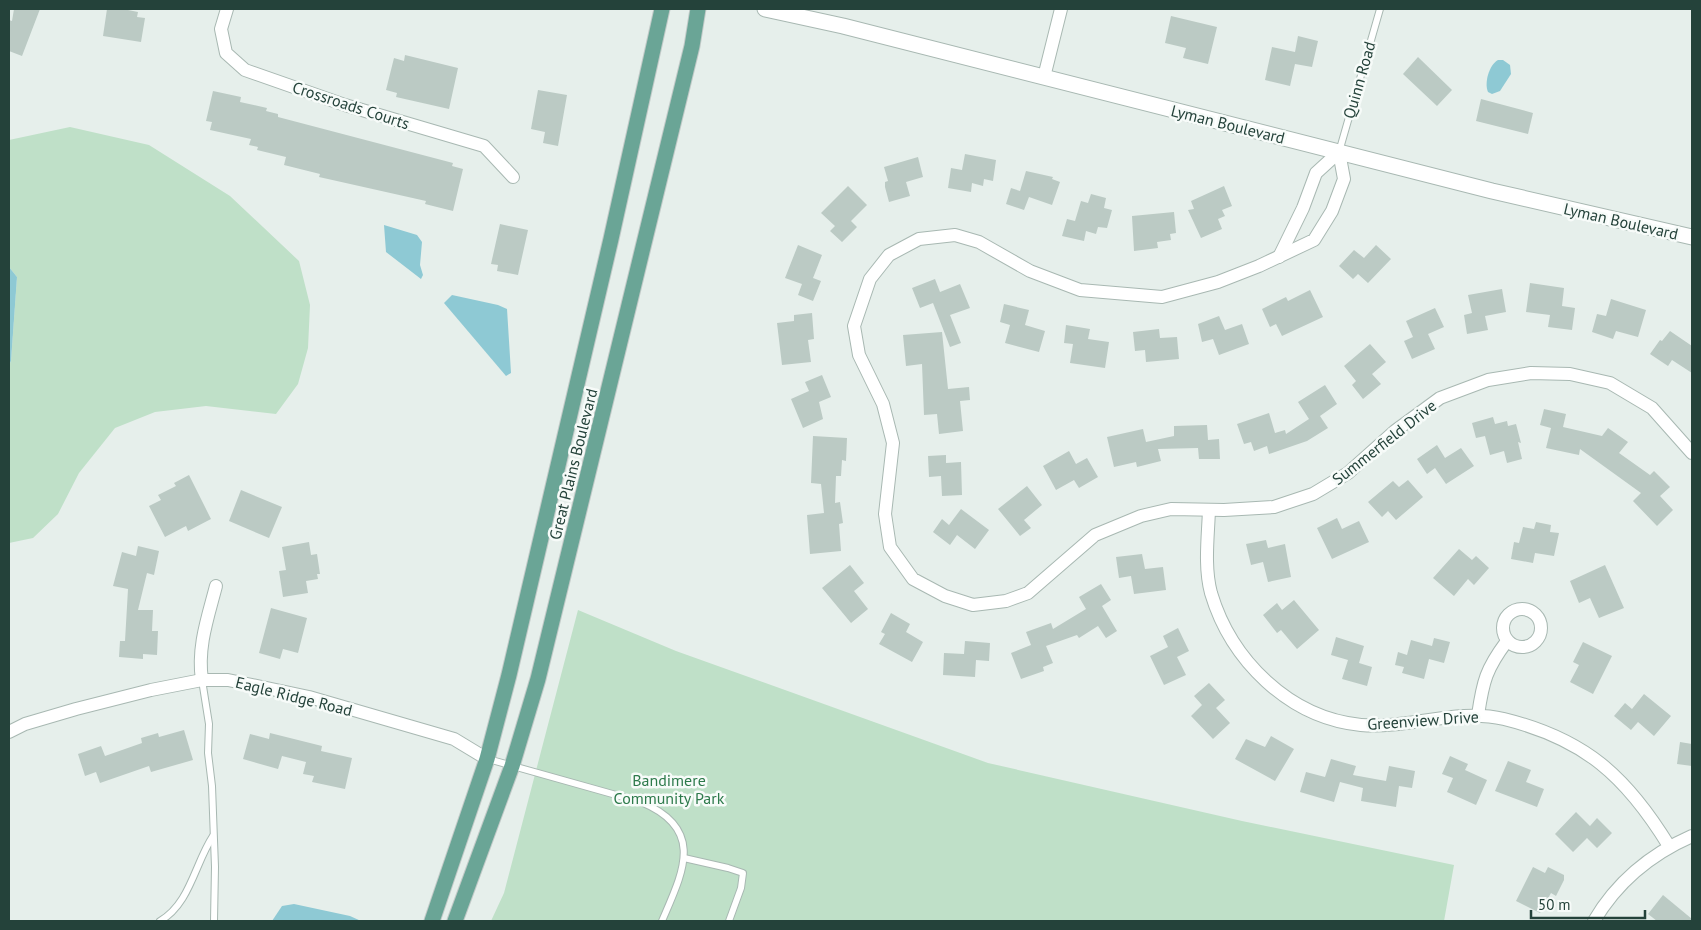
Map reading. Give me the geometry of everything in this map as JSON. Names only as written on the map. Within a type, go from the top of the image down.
[{"type":"main road","name":"Great Plains Boulevard","points":[[432,921],[487,759],[511,666],[662,9]]},
{"type":"main road","name":"Great Plains Boulevard","points":[[455,921],[512,766],[538,679],[692,46],[698,9]]},
{"type":"street","name":"Crossroads Courts","points":[[227,9],[221,29],[226,53],[245,70],[345,105],[484,146],[513,177]]},
{"type":"street","name":"Lyman Boulevard","points":[[764,9],[843,26],[1492,191],[1692,237]]},
{"type":"street","points":[[1044,77],[1061,9]]},
{"type":"street","points":[[1278,257],[1303,208],[1316,173],[1339,152]]},
{"type":"street","name":"Summerfield Drive","points":[[1339,152],[1344,179],[1324,227],[1314,240],[1260,266],[1218,282],[1162,296],[1123,295],[1080,290],[1030,271],[979,242],[955,235],[919,239],[889,255],[870,280],[854,326],[859,355],[883,404],[893,443],[885,514],[890,547],[913,579],[945,596],[973,604],[1006,601],[1028,593],[1095,535],[1148,514],[1171,510],[1274,507],[1313,494],[1348,473],[1395,431],[1440,398],[1488,380],[1531,373],[1570,374],[1610,383],[1652,408],[1692,453]]},
{"type":"street","name":"Greenview Drive","points":[[1209,510],[1207,556],[1211,592],[1231,640],[1252,669],[1290,701],[1323,717],[1361,725],[1399,724],[1478,715],[1535,728],[1567,741],[1599,761],[1628,788],[1649,814],[1669,846]]},
{"type":"street","points":[[202,680],[199,661],[201,643],[216,586]]},
{"type":"street","points":[[1478,715],[1483,682],[1491,662],[1507,641]]},
{"type":"street","name":"Eagle Ridge Road","points":[[9,732],[25,724],[76,708],[202,680],[228,680],[253,684],[309,698],[454,739],[487,759]]},
{"type":"street","points":[[1594,921],[1602,908],[1632,873],[1669,846],[1692,836]]},
{"type":"lane","name":"Quinn Road","points":[[1339,152],[1380,9]]},
{"type":"lane","points":[[202,680],[209,724],[208,754],[212,786],[214,835],[214,921]]},
{"type":"lane","points":[[487,759],[599,788],[656,808],[668,817],[679,829],[684,868],[662,921]]},
{"type":"lane","points":[[160,921],[173,914],[187,890],[205,848],[214,835]]},
{"type":"lane","points":[[684,858],[743,873],[741,888],[729,921]]},
{"type":"green space","points":[[70,127],[149,145],[230,196],[299,261],[310,305],[308,348],[298,384],[276,414],[206,406],[155,412],[115,428],[79,473],[58,514],[33,538],[9,543],[9,365],[11,361],[17,277],[9,267],[9,140]]},
{"type":"green space","name":"Bandimere Community Park","points":[[578,610],[676,651],[988,763],[1242,821],[1454,865],[1444,921],[491,921],[504,893]]},
{"type":"water","points":[[1498,60],[1503,60],[1510,65],[1511,74],[1500,91],[1492,94],[1488,92],[1487,79],[1492,66]]},
{"type":"water","points":[[384,225],[417,235],[422,242],[420,265],[423,275],[421,279],[386,252]]},
{"type":"water","points":[[9,267],[17,277],[11,361],[9,365]]},
{"type":"water","points":[[452,295],[498,305],[507,309],[511,373],[506,376],[444,303]]},
{"type":"water","points":[[294,904],[350,916],[361,921],[272,921],[282,906]]},
{"type":"building","points":[[14,9],[40,9],[22,56],[9,51],[9,20],[12,21]]},
{"type":"building","points":[[107,9],[123,9],[138,12],[137,17],[145,18],[141,42],[103,36]]},
{"type":"building","points":[[1171,16],[1217,27],[1208,64],[1183,58],[1186,48],[1165,43]]},
{"type":"building","points":[[1298,36],[1318,41],[1312,67],[1295,64],[1290,86],[1265,80],[1272,47],[1295,52]]},
{"type":"building","points":[[405,55],[458,68],[449,109],[396,97],[397,93],[386,90],[394,58],[404,61]]},
{"type":"building","points":[[1418,57],[1452,90],[1437,106],[1403,74]]},
{"type":"building","points":[[538,90],[567,95],[558,146],[543,143],[545,132],[531,129]]},
{"type":"building","points":[[213,91],[241,97],[240,102],[267,108],[266,111],[278,114],[278,117],[453,163],[452,166],[463,169],[453,211],[425,204],[426,201],[319,177],[320,174],[284,165],[286,157],[257,150],[258,147],[249,145],[251,139],[210,130],[212,122],[206,121]]},
{"type":"building","points":[[1481,99],[1533,113],[1528,134],[1476,121]]},
{"type":"building","points":[[965,154],[996,160],[993,181],[984,179],[983,186],[972,183],[971,192],[948,188],[951,168],[962,170]]},
{"type":"building","points":[[918,157],[923,177],[906,182],[910,196],[889,202],[885,187],[885,182],[888,181],[884,167]]},
{"type":"building","points":[[1026,171],[1053,177],[1052,179],[1060,182],[1052,205],[1029,197],[1024,210],[1006,204],[1011,188],[1020,191]]},
{"type":"building","points":[[848,186],[867,205],[851,221],[857,227],[842,242],[830,231],[835,226],[821,213]]},
{"type":"building","points":[[1224,186],[1232,206],[1222,210],[1225,216],[1218,219],[1222,229],[1201,238],[1188,210],[1194,209],[1191,201]]},
{"type":"building","points":[[1091,194],[1106,198],[1104,208],[1112,210],[1107,228],[1098,227],[1096,234],[1086,231],[1084,241],[1062,236],[1067,219],[1075,221],[1081,201],[1088,203]]},
{"type":"building","points":[[1174,212],[1176,233],[1170,234],[1171,240],[1157,242],[1158,248],[1134,251],[1132,216]]},
{"type":"building","points":[[500,224],[528,230],[518,275],[497,271],[498,265],[491,264]]},
{"type":"building","points":[[798,245],[822,255],[813,278],[821,281],[813,301],[798,295],[802,284],[785,278]]},
{"type":"building","points":[[1376,245],[1391,259],[1368,283],[1358,274],[1353,279],[1339,266],[1354,250],[1364,258]]},
{"type":"building","points":[[935,279],[940,292],[960,284],[970,308],[950,315],[961,343],[950,347],[933,303],[920,308],[912,288]]},
{"type":"building","points":[[1530,283],[1564,288],[1562,306],[1575,308],[1572,330],[1548,327],[1550,315],[1526,312]]},
{"type":"building","points":[[1502,289],[1506,312],[1485,316],[1488,330],[1467,334],[1464,315],[1472,313],[1468,295]]},
{"type":"building","points":[[1310,290],[1323,317],[1282,336],[1276,324],[1270,327],[1262,309],[1286,297],[1288,301]]},
{"type":"building","points":[[1611,299],[1646,310],[1638,337],[1616,331],[1613,339],[1592,332],[1597,314],[1606,316]]},
{"type":"building","points":[[1004,304],[1029,310],[1025,325],[1045,331],[1039,352],[1005,343],[1010,325],[1000,322]]},
{"type":"building","points":[[1435,308],[1444,327],[1428,334],[1435,349],[1412,359],[1404,341],[1413,337],[1406,321]]},
{"type":"building","points":[[812,313],[814,339],[808,340],[811,362],[782,365],[777,323],[794,321],[794,315]]},
{"type":"building","points":[[1219,316],[1225,330],[1242,324],[1249,344],[1219,355],[1213,339],[1202,342],[1198,324]]},
{"type":"building","points":[[1066,325],[1090,329],[1088,339],[1109,342],[1105,368],[1070,363],[1073,344],[1064,343]]},
{"type":"building","points":[[1159,329],[1160,338],[1177,337],[1179,359],[1146,362],[1145,350],[1135,351],[1133,332]]},
{"type":"building","points":[[1670,331],[1692,346],[1692,373],[1672,360],[1668,366],[1650,354],[1660,340],[1662,341]]},
{"type":"building","points":[[942,332],[948,389],[969,387],[970,400],[960,401],[963,431],[939,434],[937,414],[924,415],[922,364],[906,366],[903,335]]},
{"type":"building","points":[[1370,344],[1386,362],[1372,374],[1381,384],[1363,399],[1352,385],[1356,381],[1344,366]]},
{"type":"building","points":[[822,375],[831,397],[819,402],[823,419],[803,428],[791,399],[809,391],[805,382]]},
{"type":"building","points":[[1325,385],[1337,404],[1320,416],[1328,428],[1307,441],[1269,454],[1267,446],[1254,451],[1251,442],[1244,444],[1237,424],[1269,413],[1275,433],[1285,430],[1286,434],[1309,419],[1298,402]]},
{"type":"building","points":[[1544,409],[1566,414],[1563,427],[1602,436],[1608,428],[1628,442],[1619,453],[1650,475],[1654,471],[1670,487],[1660,496],[1673,510],[1657,526],[1633,501],[1641,493],[1580,449],[1579,455],[1546,448],[1551,428],[1540,425]]},
{"type":"building","points":[[1493,417],[1495,424],[1507,421],[1508,426],[1516,424],[1521,443],[1518,442],[1522,459],[1507,463],[1504,451],[1490,455],[1485,436],[1476,438],[1472,423]]},
{"type":"building","points":[[1207,425],[1208,440],[1219,439],[1220,459],[1199,459],[1198,448],[1158,449],[1161,461],[1137,467],[1136,462],[1114,467],[1107,437],[1143,429],[1146,442],[1174,436],[1174,426]]},
{"type":"building","points":[[813,436],[847,438],[846,461],[842,460],[841,476],[836,476],[835,503],[840,502],[843,523],[839,524],[841,551],[810,554],[807,515],[824,513],[821,484],[811,483]]},
{"type":"building","points":[[1437,445],[1445,458],[1461,448],[1474,466],[1446,484],[1435,468],[1427,474],[1417,459]]},
{"type":"building","points":[[1069,451],[1076,464],[1087,458],[1098,477],[1079,488],[1074,480],[1056,490],[1043,466]]},
{"type":"building","points":[[946,455],[946,463],[961,462],[962,495],[942,496],[941,476],[929,477],[928,456]]},
{"type":"building","points":[[189,475],[211,519],[188,531],[186,526],[165,537],[149,506],[161,500],[158,495],[176,486],[174,483]]},
{"type":"building","points":[[1408,480],[1423,497],[1396,520],[1388,511],[1382,517],[1368,502],[1393,481],[1399,487]]},
{"type":"building","points":[[1027,486],[1042,505],[1024,520],[1031,528],[1020,536],[998,509]]},
{"type":"building","points":[[241,490],[282,507],[269,538],[229,521]]},
{"type":"building","points":[[961,509],[989,530],[975,549],[957,535],[950,545],[933,532],[942,519],[949,525]]},
{"type":"building","points":[[1337,518],[1342,529],[1359,521],[1369,542],[1332,559],[1317,528]]},
{"type":"building","points":[[1536,522],[1551,525],[1550,532],[1559,533],[1554,556],[1535,553],[1533,563],[1511,559],[1514,542],[1519,543],[1523,527],[1534,529]]},
{"type":"building","points":[[1266,540],[1268,548],[1285,544],[1291,577],[1268,582],[1263,562],[1251,565],[1246,544]]},
{"type":"building","points":[[309,542],[311,555],[317,554],[320,574],[317,574],[318,579],[306,581],[308,593],[283,597],[279,571],[286,570],[282,547]]},
{"type":"building","points":[[138,546],[159,551],[154,575],[147,573],[138,610],[153,610],[152,631],[158,631],[157,655],[143,654],[143,659],[119,657],[120,641],[125,641],[128,589],[113,586],[122,552],[136,556]]},
{"type":"building","points":[[1459,549],[1472,560],[1476,556],[1489,568],[1474,585],[1468,579],[1454,596],[1433,578]]},
{"type":"building","points":[[1142,554],[1145,569],[1163,567],[1166,590],[1134,594],[1131,576],[1119,578],[1116,557]]},
{"type":"building","points":[[850,565],[864,583],[854,591],[868,609],[851,623],[822,588]]},
{"type":"building","points":[[1605,565],[1624,608],[1599,618],[1590,598],[1579,603],[1570,581]]},
{"type":"building","points":[[1101,584],[1111,600],[1102,606],[1117,631],[1106,638],[1098,626],[1079,638],[1077,635],[1046,646],[1053,663],[1043,667],[1044,671],[1021,679],[1011,653],[1031,645],[1026,632],[1051,623],[1053,629],[1086,609],[1079,597]]},
{"type":"building","points":[[1294,600],[1319,630],[1297,649],[1281,630],[1277,633],[1263,615],[1277,603],[1282,610]]},
{"type":"building","points":[[271,608],[307,618],[298,653],[283,649],[280,659],[259,653]]},
{"type":"building","points":[[891,613],[910,624],[906,632],[923,642],[912,662],[879,644],[885,634],[881,632]]},
{"type":"building","points":[[1178,628],[1189,651],[1177,657],[1186,675],[1164,685],[1150,656],[1168,647],[1163,636]]},
{"type":"building","points":[[1336,637],[1364,646],[1359,663],[1372,667],[1367,686],[1342,679],[1348,660],[1331,655]]},
{"type":"building","points":[[1434,638],[1450,642],[1444,663],[1429,659],[1424,679],[1402,673],[1404,667],[1395,665],[1398,652],[1407,655],[1411,640],[1432,646]]},
{"type":"building","points":[[965,641],[990,643],[989,661],[976,660],[975,677],[943,675],[944,653],[964,654]]},
{"type":"building","points":[[1583,642],[1612,656],[1593,694],[1570,682],[1579,665],[1573,662]]},
{"type":"building","points":[[1209,683],[1225,700],[1216,708],[1230,723],[1213,739],[1191,716],[1202,705],[1194,696]]},
{"type":"building","points":[[1644,694],[1671,716],[1654,736],[1638,722],[1631,730],[1614,716],[1625,703],[1632,709]]},
{"type":"building","points":[[184,730],[193,760],[151,772],[149,766],[100,783],[96,772],[85,776],[78,754],[101,746],[105,756],[142,743],[141,738],[158,733],[159,737]]},
{"type":"building","points":[[270,733],[322,746],[321,751],[352,758],[345,789],[312,782],[314,776],[303,774],[306,762],[282,756],[278,769],[243,759],[250,734],[269,739]]},
{"type":"building","points":[[1271,736],[1294,749],[1275,781],[1235,759],[1246,739],[1265,747]]},
{"type":"building","points":[[1680,742],[1692,744],[1692,766],[1677,764]]},
{"type":"building","points":[[1450,756],[1468,764],[1465,770],[1487,780],[1476,805],[1447,792],[1453,778],[1442,774]]},
{"type":"building","points":[[1331,759],[1356,766],[1353,775],[1386,781],[1389,766],[1415,771],[1412,788],[1399,786],[1396,807],[1361,801],[1363,788],[1340,782],[1334,802],[1300,792],[1306,772],[1325,777]]},
{"type":"building","points":[[1508,761],[1531,770],[1526,782],[1544,789],[1537,807],[1495,791]]},
{"type":"building","points":[[1576,812],[1590,826],[1597,818],[1612,833],[1597,848],[1587,838],[1573,852],[1555,834]]},
{"type":"building","points":[[1533,867],[1545,873],[1548,867],[1564,875],[1564,880],[1556,896],[1551,893],[1540,913],[1516,901]]},
{"type":"building","points":[[1663,895],[1692,921],[1657,921],[1648,914]]}]
